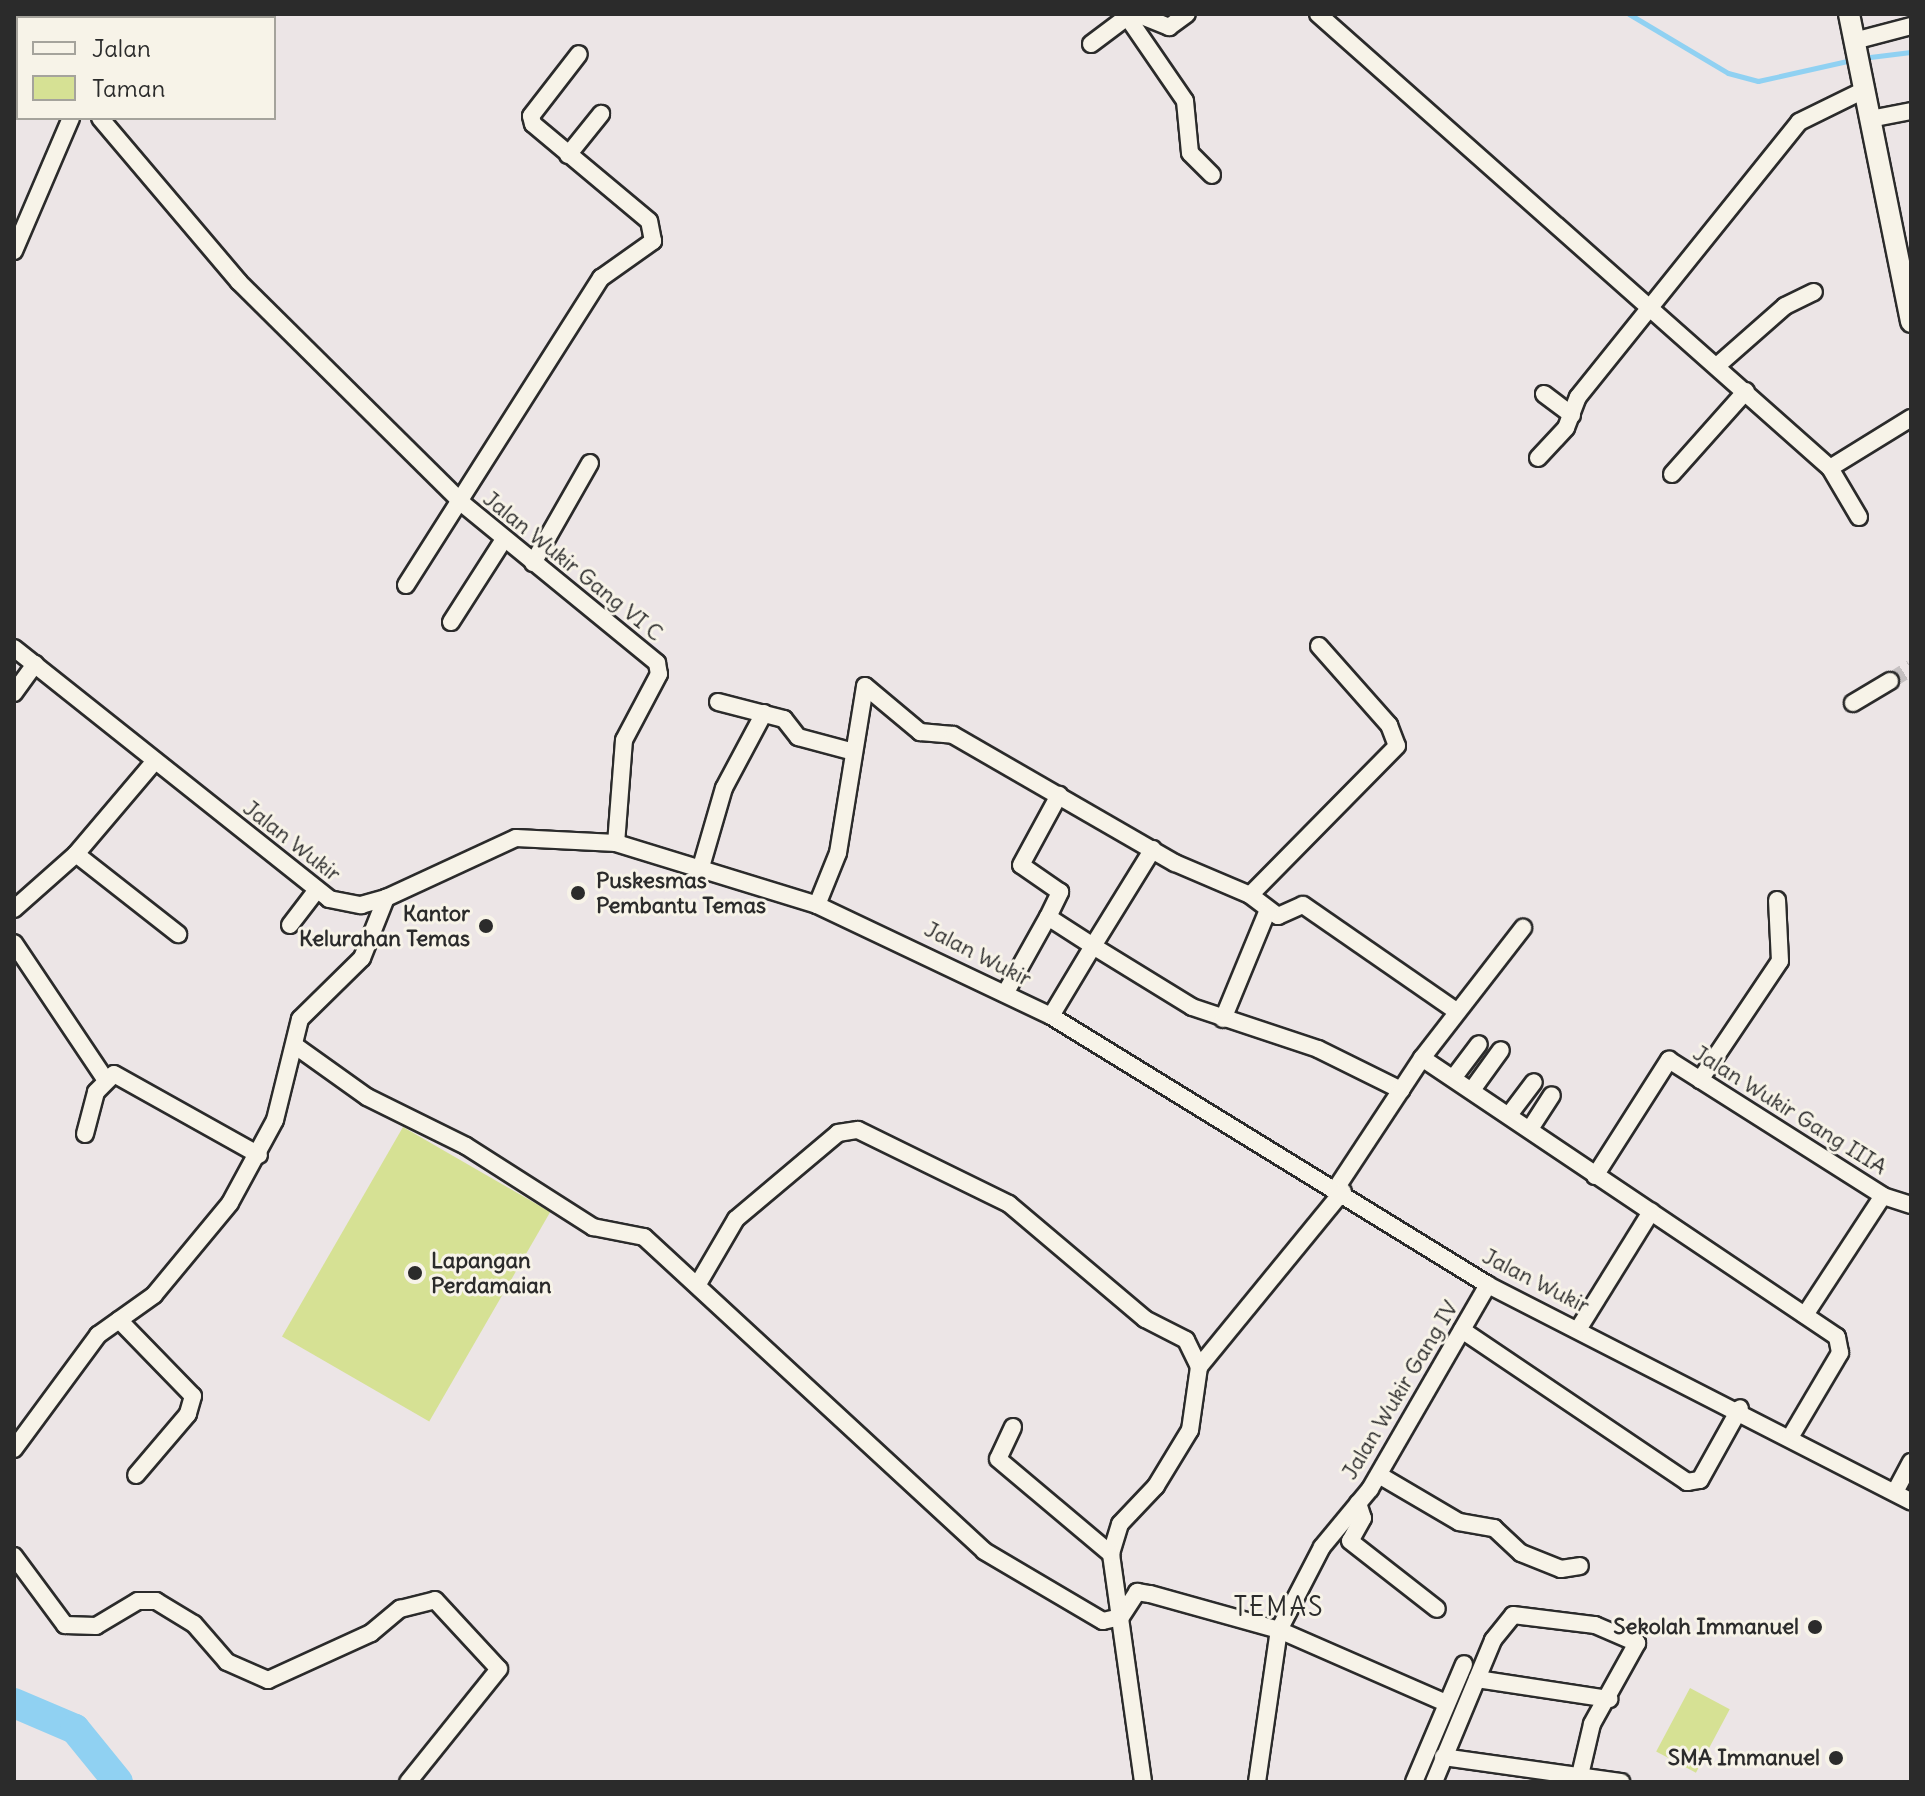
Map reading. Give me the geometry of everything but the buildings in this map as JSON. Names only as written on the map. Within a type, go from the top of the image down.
[{"type":"main road","points":[[1849,14],[1862,91],[1899,115],[1911,322]]},
{"type":"street","points":[[1131,14],[1165,27],[1187,14]]},
{"type":"street","points":[[1091,44],[1131,14]]},
{"type":"street","points":[[1131,14],[1185,101],[1190,153],[1212,175]]},
{"type":"street","points":[[1318,14],[1654,305],[1830,468],[1859,517]]},
{"type":"street","points":[[1856,53],[1911,26]]},
{"type":"street","points":[[406,585],[463,504],[601,278],[653,241],[649,221],[568,155],[531,116],[579,54]]},
{"type":"street","points":[[1538,458],[1572,415],[1578,397],[1802,118],[1862,91]]},
{"type":"street","points":[[568,155],[601,114]]},
{"type":"street","points":[[14,251],[70,120]]},
{"type":"street","name":"Jalan Wukir Gang VI C","points":[[102,120],[239,282],[463,504],[657,663],[659,674],[624,740],[616,843]]},
{"type":"street","points":[[1718,365],[1785,306],[1814,292]]},
{"type":"street","points":[[1672,474],[1746,391]]},
{"type":"street","points":[[1544,394],[1572,415]]},
{"type":"street","points":[[1830,468],[1911,418]]},
{"type":"street","points":[[533,563],[590,463]]},
{"type":"street","points":[[451,622],[504,539]]},
{"type":"street","points":[[1250,895],[1397,746],[1389,725],[1319,646]]},
{"type":"street","name":"Jalan Wukir","points":[[14,648],[316,891],[345,905],[386,898],[498,842],[616,843],[817,905],[1051,1016],[1340,1189],[1488,1285],[1740,1408],[1911,1501]]},
{"type":"street","points":[[14,693],[35,664]]},
{"type":"street","points":[[1853,703],[1890,681]]},
{"type":"street","points":[[817,905],[838,853],[865,686],[920,732],[953,735],[1153,849],[1250,895],[1268,910],[1282,916],[1303,905],[1456,1011]]},
{"type":"street","points":[[718,702],[750,715],[764,713],[789,722],[798,737],[854,752]]},
{"type":"street","points":[[701,867],[724,788],[764,713]]},
{"type":"street","points":[[14,909],[76,854],[155,761]]},
{"type":"street","points":[[1006,992],[1060,892],[1021,865],[1059,795]]},
{"type":"street","points":[[1051,1016],[1153,849]]},
{"type":"street","points":[[76,854],[178,934]]},
{"type":"street","points":[[290,925],[316,891]]},
{"type":"street","points":[[14,1449],[98,1335],[119,1320],[193,1252],[259,1155],[297,1047],[295,1031],[307,1007],[362,958],[386,898]]},
{"type":"street","points":[[1700,1080],[1780,961],[1777,900]]},
{"type":"street","points":[[1223,1019],[1268,910]]},
{"type":"street","points":[[1048,917],[1223,1019],[1318,1049],[1401,1090]]},
{"type":"street","points":[[1143,1782],[1111,1554],[1120,1524],[1156,1486],[1190,1430],[1199,1367],[1340,1189],[1422,1058],[1523,928]]},
{"type":"street","points":[[14,943],[105,1079]]},
{"type":"street","points":[[1454,1077],[1479,1044]]},
{"type":"street","points":[[297,1047],[367,1097],[466,1146],[593,1227],[644,1237],[984,1551],[1103,1621],[1121,1617],[1137,1592],[1279,1630],[1444,1702]]},
{"type":"street","points":[[1472,1090],[1501,1050]]},
{"type":"street","points":[[1422,1058],[1805,1315],[1843,1345],[1791,1436]]},
{"type":"street","name":"Jalan Wukir Gang IIIA","points":[[1595,1176],[1665,1061],[1883,1196],[1805,1315]]},
{"type":"street","points":[[105,1079],[123,1077],[259,1155]]},
{"type":"street","points":[[85,1134],[105,1079]]},
{"type":"street","points":[[1509,1115],[1534,1082]]},
{"type":"street","points":[[1530,1129],[1552,1095]]},
{"type":"street","points":[[698,1284],[736,1219],[838,1133],[869,1131],[940,1174],[1009,1204],[1145,1319],[1186,1340],[1199,1367]]},
{"type":"street","points":[[1883,1196],[1911,1205]]},
{"type":"street","points":[[1579,1328],[1651,1212]]},
{"type":"street","name":"Jalan Wukir Gang IV","points":[[1257,1782],[1279,1630],[1322,1547],[1379,1475],[1488,1285]]},
{"type":"street","points":[[119,1320],[193,1396],[188,1414],[136,1475]]},
{"type":"street","points":[[1462,1330],[1687,1482],[1700,1480],[1740,1408]]},
{"type":"street","points":[[1013,1427],[998,1459],[1111,1554]]},
{"type":"street","points":[[1895,1492],[1911,1462]]},
{"type":"street","points":[[1379,1475],[1459,1522],[1494,1528],[1521,1553],[1561,1569],[1580,1566]]},
{"type":"street","points":[[1358,1503],[1363,1518],[1350,1541],[1437,1609]]},
{"type":"street","points":[[14,1556],[65,1625],[96,1626],[138,1601],[156,1601],[194,1624],[227,1662],[268,1680],[371,1633],[400,1609],[435,1600],[499,1669],[408,1782]]},
{"type":"street","points":[[1434,1782],[1504,1618],[1540,1616],[1595,1625],[1637,1643],[1609,1699],[1592,1724],[1580,1775]]},
{"type":"street","points":[[1414,1782],[1444,1702],[1464,1664]]},
{"type":"street","points":[[1477,1679],[1609,1699]]},
{"type":"street","points":[[1443,1757],[1621,1782]]},
{"type":"green space","name":"Lapangan Perdamaian","points":[[403,1127],[550,1212],[429,1422],[282,1337]]},
{"type":"green space","points":[[1690,1688],[1730,1709],[1696,1773],[1656,1752]]},
{"type":"waterway","points":[[1629,14],[1728,73],[1758,81],[1852,60]]},
{"type":"waterway","points":[[1862,58],[1911,52]]},
{"type":"waterway","points":[[14,1703],[75,1729],[118,1782]]},
{"type":"tunnel","points":[[1890,681],[1911,668]]},
{"type":"place","name":"Puskesmas Pembantu Temas","points":[[578,893]]},
{"type":"place","name":"Kantor Kelurahan Temas","points":[[486,926]]},
{"type":"place","name":"Lapangan Perdamaian","points":[[415,1273]]},
{"type":"place","name":"Sekolah Immanuel","points":[[1815,1627]]},
{"type":"place","name":"SMA Immanuel","points":[[1836,1758]]},
{"type":"district","name":"TEMAS","points":[[1279,1607]]}]
